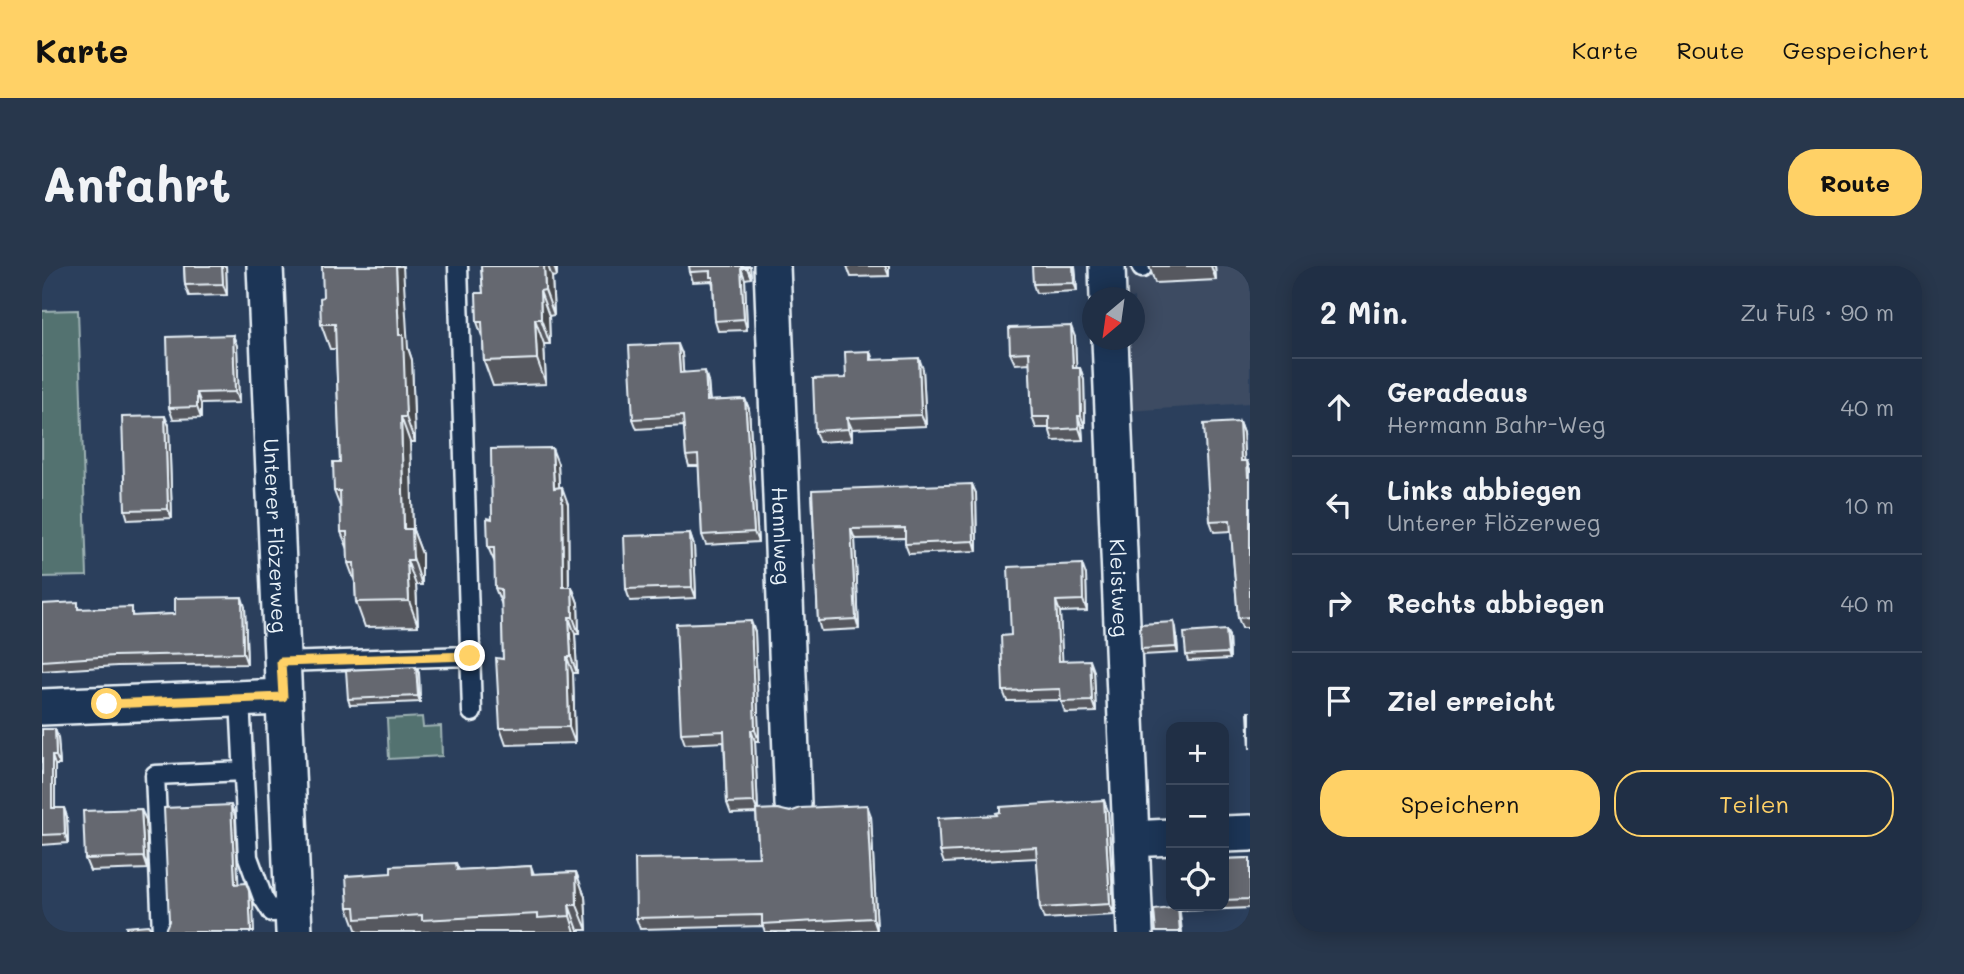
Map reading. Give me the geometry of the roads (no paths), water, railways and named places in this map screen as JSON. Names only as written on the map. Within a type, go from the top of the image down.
[{"type":"street","name":"Unterer Flözerweg","points":[[265,266],[293,922]]},
{"type":"street","name":"Hannlweg","points":[[772,266],[793,804]]},
{"type":"street","points":[[1107,266],[1108,287]]},
{"type":"street","name":"Kleistweg","points":[[1110,350],[1135,932]]},
{"type":"street","points":[[42,707],[283,697]]},
{"type":"street","points":[[1229,834],[1250,833]]},
{"type":"street","points":[[1132,839],[1166,837]]},
{"type":"lane","points":[[458,266],[472,712]]},
{"type":"lane","points":[[281,662],[470,656]]},
{"type":"lane","points":[[240,699],[248,857],[263,898],[272,912],[293,922]]},
{"type":"lane","points":[[162,932],[155,775],[244,771]]}]
